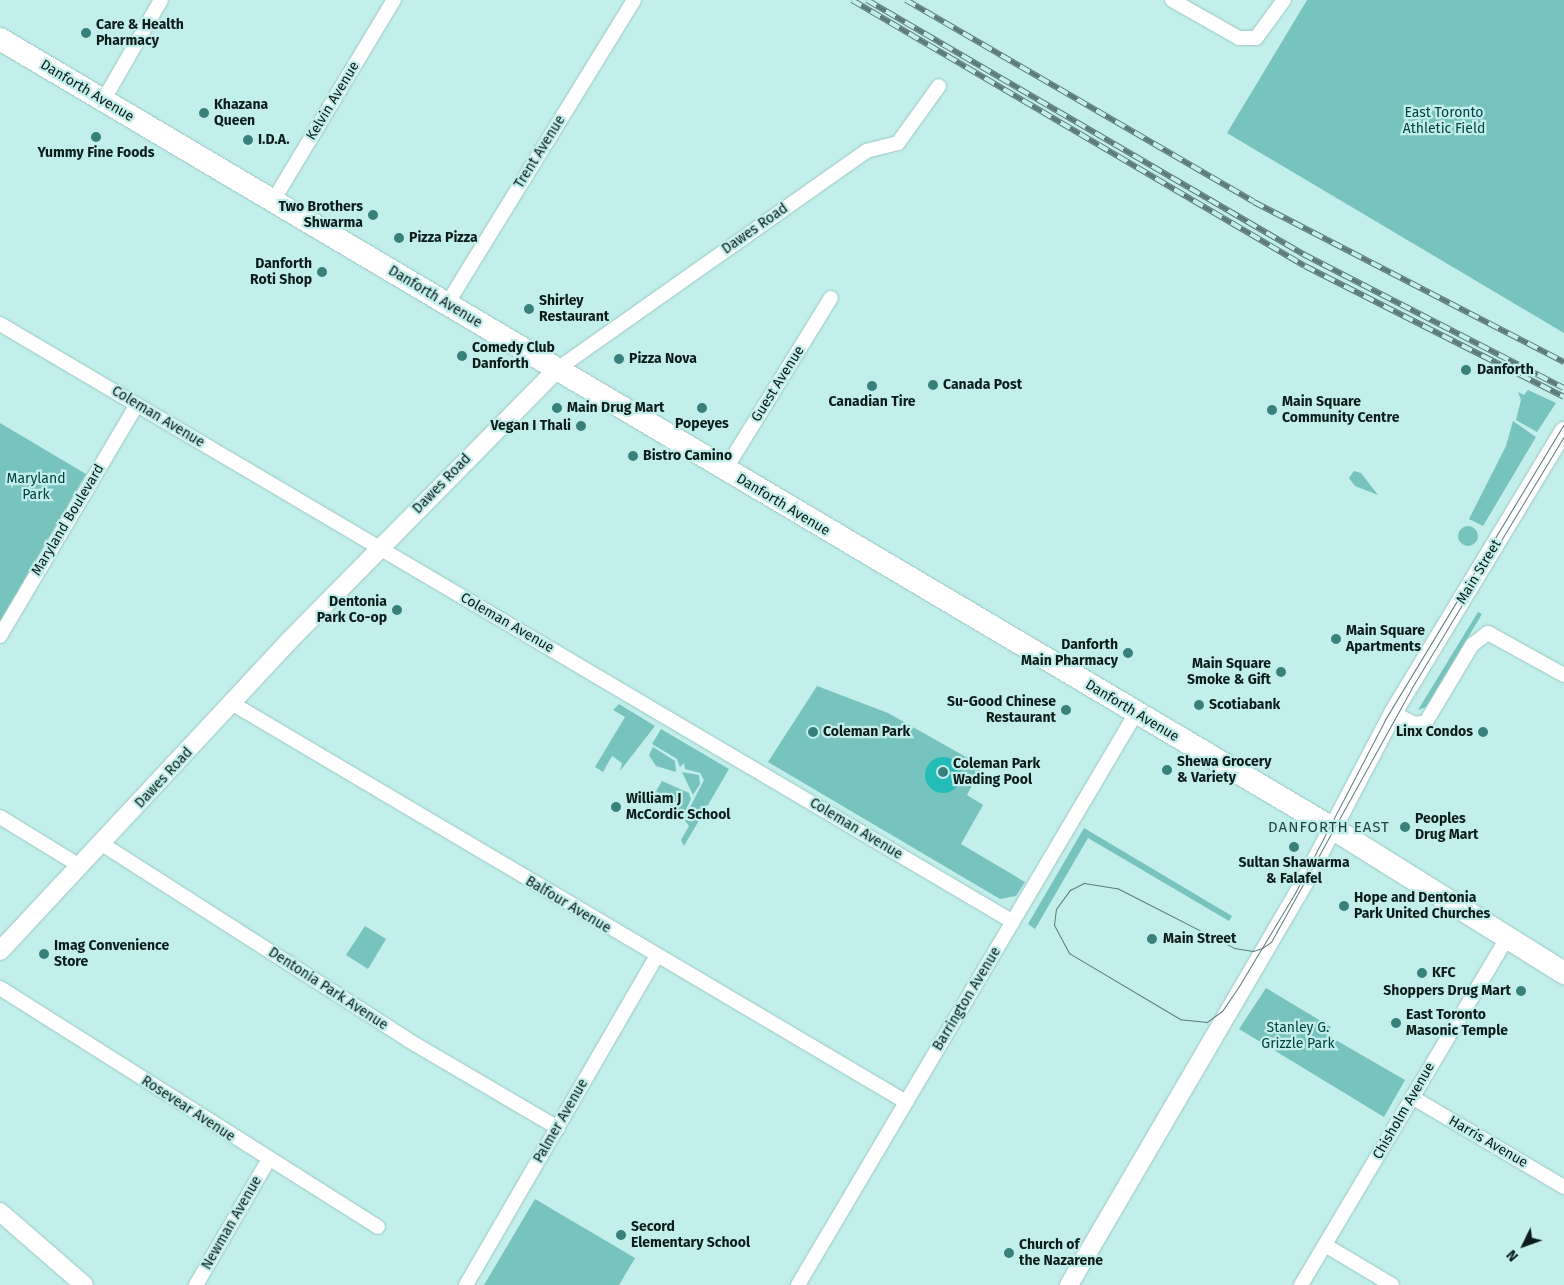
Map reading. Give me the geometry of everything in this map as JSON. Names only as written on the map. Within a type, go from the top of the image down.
[{"type":"main road","name":"Danforth Avenue","points":[[0,39],[1332,828],[1564,973]]},
{"type":"street","points":[[103,101],[161,0]]},
{"type":"street","name":"Kelvin Avenue","points":[[273,201],[394,0]]},
{"type":"street","name":"Trent Avenue","points":[[447,304],[634,0]]},
{"type":"street","points":[[1172,0],[1239,38],[1256,38],[1284,0]]},
{"type":"street","name":"Dawes Road","points":[[0,951],[378,550],[556,370],[866,151],[898,143],[939,86]]},
{"type":"street","name":"Guest Avenue","points":[[725,470],[831,298]]},
{"type":"street","name":"Coleman Avenue","points":[[0,324],[137,404],[378,550],[1013,922]]},
{"type":"street","name":"Maryland Boulevard","points":[[0,636],[137,404]]},
{"type":"street","name":"Main Street","points":[[1069,1285],[1332,828],[1393,713],[1564,431]]},
{"type":"street","points":[[1393,713],[1415,724],[1426,722],[1472,645],[1488,633],[1564,675]]},
{"type":"street","name":"Balfour Avenue","points":[[233,704],[656,957],[906,1102]]},
{"type":"street","name":"Barrington Avenue","points":[[798,1285],[1136,713]]},
{"type":"street","points":[[0,817],[80,866]]},
{"type":"street","name":"Dentonia Park Avenue","points":[[102,844],[408,1040],[558,1128]]},
{"type":"street","name":"Chisholm Avenue","points":[[1301,1285],[1507,938]]},
{"type":"street","name":"Palmer Avenue","points":[[466,1285],[656,957]]},
{"type":"street","name":"Rosevear Avenue","points":[[0,988],[268,1161],[378,1227]]},
{"type":"street","name":"Harris Avenue","points":[[1412,1097],[1564,1187]]},
{"type":"street","name":"Newman Avenue","points":[[196,1285],[268,1161]]},
{"type":"street","points":[[0,1212],[84,1285]]},
{"type":"street","points":[[1325,1245],[1392,1285]]},
{"type":"green space","name":"East Toronto Athletic Field","points":[[1307,0],[1564,0],[1564,333],[1227,133]]},
{"type":"green space","points":[[1528,390],[1556,403],[1537,432],[1516,420],[1521,400],[1518,392],[1524,395]]},
{"type":"green space","points":[[1513,421],[1536,437],[1483,526],[1469,519],[1506,446]]},
{"type":"green space","name":"Maryland Park","points":[[0,423],[86,474],[0,621]]},
{"type":"green space","points":[[1354,471],[1361,473],[1378,495],[1355,486],[1349,478]]},
{"type":"green space","points":[[1468,526],[1475,529],[1478,536],[1475,543],[1468,546],[1461,543],[1458,536],[1461,529]]},
{"type":"green space","points":[[1478,612],[1482,614],[1426,707],[1418,710]]},
{"type":"green space","name":"Coleman Park","points":[[817,686],[888,713],[982,766],[967,795],[983,805],[961,844],[1025,882],[1016,896],[1000,899],[768,762]]},
{"type":"green space","points":[[619,704],[655,726],[620,771],[622,763],[612,756],[603,772],[595,767],[625,717],[613,710]]},
{"type":"green space","points":[[661,729],[729,769],[684,846],[681,840],[689,826],[684,819],[704,780],[700,773],[685,769],[684,763],[680,767],[677,759],[652,744]]},
{"type":"green space","points":[[653,747],[675,761],[676,772],[656,766],[649,755]]},
{"type":"green space","points":[[682,772],[699,775],[700,784],[693,795]]},
{"type":"green space","points":[[662,781],[689,793],[691,799],[681,820],[670,814],[673,809],[656,791]]},
{"type":"green space","points":[[1084,828],[1232,916],[1229,921],[1088,838],[1035,929],[1028,924]]},
{"type":"green space","points":[[365,926],[386,939],[368,969],[346,955]]},
{"type":"green space","name":"Stanley G. Grizzle Park","points":[[1266,988],[1331,1027],[1327,1035],[1405,1080],[1384,1117],[1239,1029]]},
{"type":"green space","points":[[535,1199],[635,1258],[619,1285],[484,1285]]},
{"type":"shaded area","name":"Coleman Park Wading Pool","points":[[943,757],[950,758],[956,762],[960,768],[960,782],[956,788],[950,792],[943,793],[936,792],[930,788],[926,782],[925,775],[926,768],[930,762],[936,758]]},
{"type":"tram line","points":[[1564,424],[1385,720],[1295,893],[1262,948],[1239,986],[1222,1011],[1207,1022],[1180,1019],[1069,953],[1054,925],[1056,909],[1070,890],[1084,883],[1117,888],[1234,948],[1253,951],[1262,948],[1271,942],[1411,689],[1564,436]]},
{"type":"railway","points":[[852,0],[1305,266],[1564,397]]},
{"type":"railway","points":[[867,0],[1303,254],[1564,388]]},
{"type":"railway","points":[[906,0],[1254,202],[1564,362]]},
{"type":"place","name":"Care & Health Pharmacy","points":[[86,33]]},
{"type":"place","name":"Khazana Queen","points":[[204,113]]},
{"type":"place","name":"Yummy Fine Foods","points":[[96,137]]},
{"type":"place","name":"I.D.A.","points":[[248,140]]},
{"type":"place","name":"Two Brothers Shwarma","points":[[373,215]]},
{"type":"place","name":"Pizza Pizza","points":[[399,238]]},
{"type":"place","name":"Danforth Roti Shop","points":[[322,272]]},
{"type":"place","name":"Shirley Restaurant","points":[[529,309]]},
{"type":"place","name":"Comedy Club Danforth","points":[[462,356]]},
{"type":"place","name":"Pizza Nova","points":[[619,359]]},
{"type":"place","name":"Danforth","points":[[1466,370]]},
{"type":"place","name":"Canada Post","points":[[933,385]]},
{"type":"place","name":"Canadian Tire","points":[[872,386]]},
{"type":"place","name":"Main Drug Mart","points":[[557,408]]},
{"type":"place","name":"Popeyes","points":[[702,408]]},
{"type":"place","name":"Main Square Community Centre","points":[[1272,410]]},
{"type":"place","name":"Vegan I Thali","points":[[581,426]]},
{"type":"place","name":"Bistro Camino","points":[[633,456]]},
{"type":"place","name":"Dentonia Park Co-op","points":[[397,610]]},
{"type":"place","name":"Main Square Apartments","points":[[1336,639]]},
{"type":"place","name":"Danforth Main Pharmacy","points":[[1128,653]]},
{"type":"place","name":"Main Square Smoke & Gift","points":[[1281,672]]},
{"type":"place","name":"Scotiabank","points":[[1199,705]]},
{"type":"place","name":"Su-Good Chinese Restaurant","points":[[1066,710]]},
{"type":"place","name":"Coleman Park","points":[[813,732]]},
{"type":"place","name":"Linx Condos","points":[[1483,732]]},
{"type":"place","name":"Shewa Grocery & Variety","points":[[1167,770]]},
{"type":"place","name":"Coleman Park Wading Pool","points":[[943,772]]},
{"type":"place","name":"William J McCordic School","points":[[616,807]]},
{"type":"place","name":"Peoples Drug Mart","points":[[1405,827]]},
{"type":"place","name":"Sultan Shawarma & Falafel","points":[[1294,847]]},
{"type":"place","name":"Hope and Dentonia Park United Churches","points":[[1344,906]]},
{"type":"place","name":"Main Street","points":[[1152,939]]},
{"type":"place","name":"Imag Convenience Store","points":[[44,954]]},
{"type":"place","name":"KFC","points":[[1422,973]]},
{"type":"place","name":"Shoppers Drug Mart","points":[[1521,991]]},
{"type":"place","name":"East Toronto Masonic Temple","points":[[1396,1023]]},
{"type":"place","name":"Secord Elementary School","points":[[621,1235]]},
{"type":"place","name":"Church of the Nazarene","points":[[1009,1253]]},
{"type":"district","name":"DANFORTH EAST","points":[[1329,828]]}]
